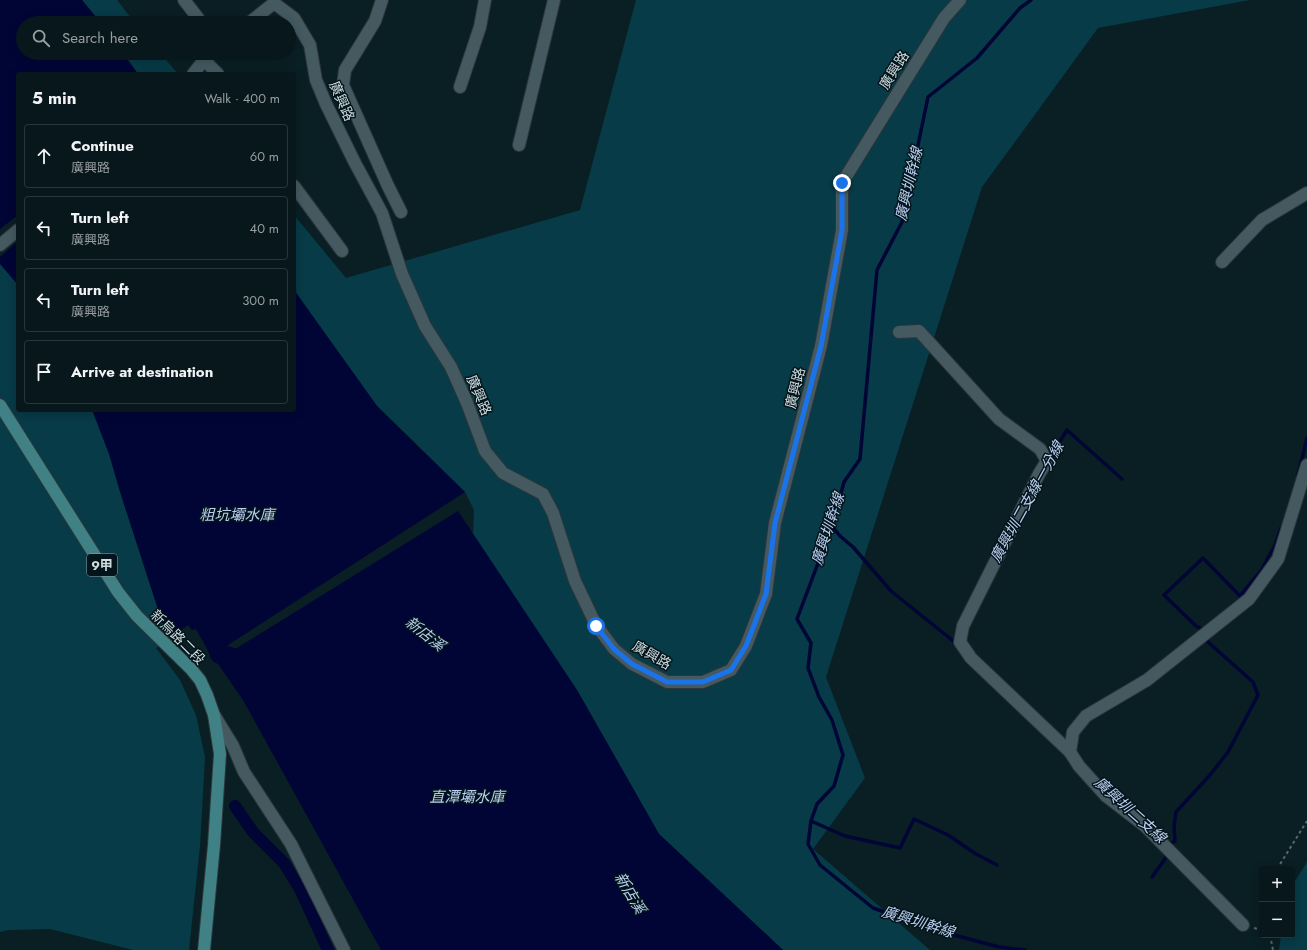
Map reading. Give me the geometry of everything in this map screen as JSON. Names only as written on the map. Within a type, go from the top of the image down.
[{"type":"main road","name":"新烏路二段","points":[[0,405],[118,592],[137,616],[191,669],[200,680],[207,695],[214,715],[220,754],[214,845],[204,950]]},
{"type":"street","points":[[184,0],[196,16]]},
{"type":"street","points":[[382,0],[375,21],[345,70],[343,85],[401,212]]},
{"type":"street","points":[[460,87],[480,26],[485,0]]},
{"type":"street","points":[[519,145],[554,0]]},
{"type":"street","name":"廣興路","points":[[296,21],[310,45],[316,80],[326,104],[382,213],[402,274],[425,326],[450,367],[467,403],[485,451],[503,473],[543,494],[553,513],[575,580],[596,626],[614,649],[632,664],[667,682],[703,682],[731,670],[746,646],[766,594],[775,523],[821,346],[842,230],[842,183],[944,18],[960,0]]},
{"type":"street","name":"廣興路","points":[[259,16],[276,2],[292,16]]},
{"type":"street","points":[[194,72],[203,60]]},
{"type":"street","points":[[210,60],[217,72]]},
{"type":"street","points":[[296,189],[342,251]]},
{"type":"street","points":[[1222,262],[1262,220],[1307,193]]},
{"type":"street","points":[[0,245],[16,232]]},
{"type":"street","points":[[898,332],[919,331],[999,419],[1040,449],[1047,461],[1039,474],[963,626],[960,642],[971,658],[1070,752],[1079,766],[1106,796],[1145,826],[1243,925]]},
{"type":"street","points":[[1070,752],[1073,732],[1086,716],[1147,680],[1249,599],[1278,559],[1307,465]]},
{"type":"street","points":[[214,715],[233,746],[244,772],[291,844],[344,950]]},
{"type":"path","points":[[1279,866],[1307,821]]},
{"type":"path","points":[[1271,938],[1274,950]]},
{"type":"shaded area","points":[[82,0],[117,0],[130,16],[95,16]]},
{"type":"shaded area","points":[[636,0],[1250,0],[1098,28],[982,187],[826,677],[865,778],[813,849],[930,950],[783,950],[659,834],[577,690],[473,534],[474,510],[465,492],[377,406],[296,293],[296,217],[346,278],[580,210]]},
{"type":"shaded area","points":[[0,18],[16,42],[16,60],[21,60],[18,72],[16,72],[16,412],[136,412],[163,625],[171,637],[156,648],[180,680],[196,715],[205,757],[200,846],[189,950],[133,950],[50,929],[9,930],[0,932]]},
{"type":"shaded area","points":[[128,60],[166,60],[176,72],[137,72]]},
{"type":"shaded area","points":[[1307,862],[1307,950],[1279,950],[1281,938],[1295,938],[1295,881]]},
{"type":"water","points":[[0,0],[82,0],[95,16],[16,16],[16,60],[128,60],[137,72],[16,72],[16,283],[0,264]]},
{"type":"water","name":"粗坑壩水庫","points":[[296,293],[377,406],[465,492],[211,656],[196,629],[192,630],[188,625],[171,637],[163,625],[109,454],[93,412],[296,412]]},
{"type":"water","name":"直潭壩水庫","points":[[458,511],[577,690],[659,834],[783,950],[381,950],[243,700],[216,661]]},
{"type":"pier","points":[[16,217],[16,243],[0,257],[0,229]]},
{"type":"waterway","name":"廣興圳二支線","points":[[1025,950],[999,947],[939,931],[873,908],[820,865],[808,844],[811,821],[817,804],[834,786],[843,755],[832,720],[819,697],[808,668],[811,643],[797,619],[832,526],[844,482],[860,459],[877,270],[902,222],[928,97],[977,58],[1020,8],[1031,0]]},
{"type":"waterway","name":"廣興圳二支線一分線","points":[[1049,459],[1067,430],[1122,479]]},
{"type":"waterway","name":"廣興圳二支線","points":[[1298,475],[1307,438]]},
{"type":"waterway","name":"廣興圳二支線","points":[[832,526],[840,536],[853,547],[891,591],[957,644]]},
{"type":"waterway","name":"廣興圳二支線","points":[[1167,844],[1168,845],[1175,841],[1174,826],[1176,812],[1210,775],[1228,752],[1258,695],[1253,682],[1208,642],[1202,629],[1196,626],[1164,595],[1203,558],[1240,596],[1261,571],[1275,545],[1281,528]]},
{"type":"waterway","name":"新店溪","points":[[211,626],[220,654],[251,663]]},
{"type":"waterway","points":[[235,806],[253,832],[284,863],[300,889],[328,950]]},
{"type":"waterway","points":[[811,821],[845,836],[900,848],[914,819],[948,835],[976,854],[997,865]]},
{"type":"waterway","points":[[1152,877],[1167,856],[1167,852]]},
{"type":"route","points":[[596,626],[614,649],[632,664],[667,682],[703,682],[731,670],[746,646],[766,594],[775,523],[821,346],[842,230],[842,183]]},
{"type":"water label","name":"廣興圳幹線","points":[[909,184]]},
{"type":"water label","name":"廣興圳幹線","points":[[828,529]]},
{"type":"water label","name":"廣興圳幹線","points":[[918,922]]}]
